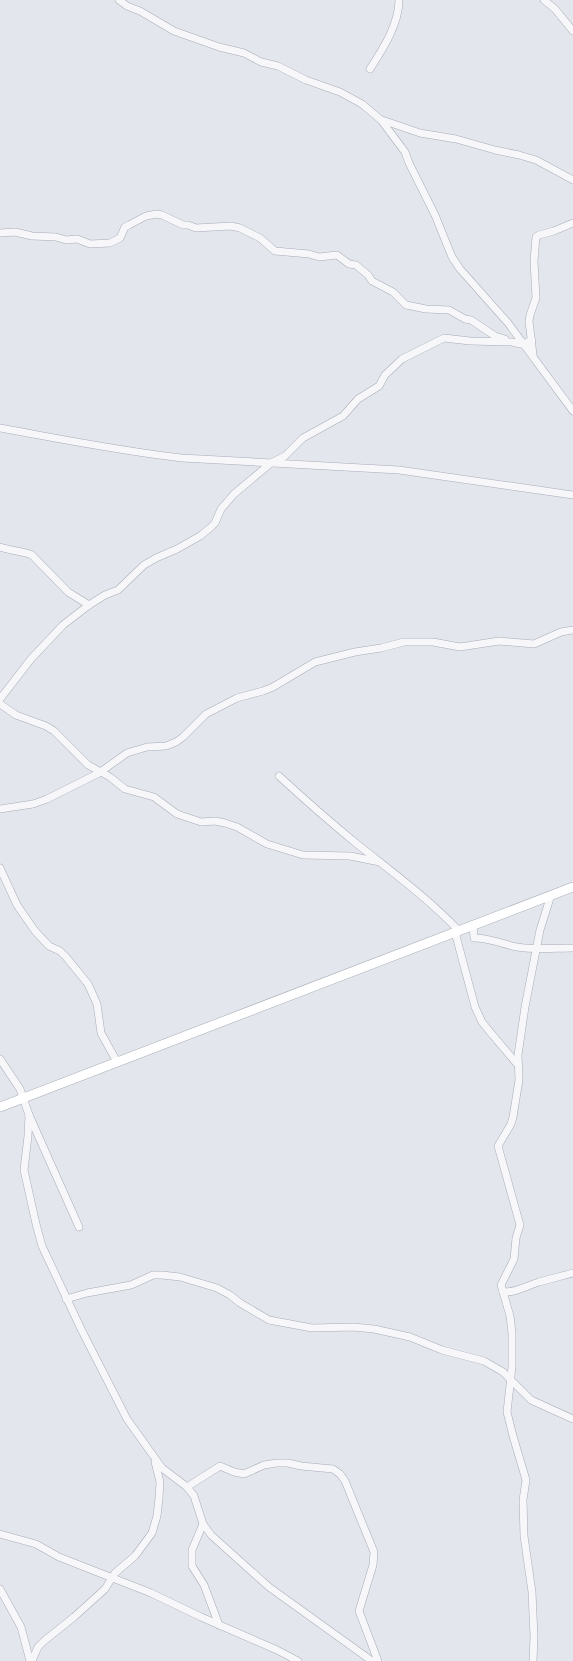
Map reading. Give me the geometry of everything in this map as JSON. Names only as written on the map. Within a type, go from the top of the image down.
[{"type":"street","points":[[119,0],[174,30],[219,47],[244,53],[261,62],[278,66],[306,80],[340,92],[362,104],[381,120],[405,152],[435,215],[452,257],[460,269],[508,323],[573,411]]},
{"type":"street","points":[[370,69],[390,33],[398,12],[399,0]]},
{"type":"street","points":[[544,0],[555,9],[573,31]]},
{"type":"street","points":[[381,120],[420,133],[456,139],[536,160],[573,180]]},
{"type":"street","points":[[0,233],[15,232],[32,236],[56,237],[66,240],[77,239],[97,245],[110,244],[120,238],[125,227],[152,214],[162,215],[183,226],[188,225],[196,228],[231,226],[253,234],[275,251],[310,254],[319,257],[337,255],[349,264],[356,265],[368,275],[372,281],[393,292],[406,305],[426,309],[449,310],[465,319],[471,320],[495,336],[512,342]]},
{"type":"street","points":[[534,358],[529,321],[536,298],[534,275],[536,237],[539,234],[554,231],[573,223]]},
{"type":"street","points":[[0,699],[31,659],[64,625],[89,605],[105,595],[118,590],[144,565],[200,536],[215,523],[221,510],[234,494],[271,463],[286,456],[303,438],[343,416],[358,399],[379,386],[385,375],[402,359],[444,338],[524,344],[532,340]]},
{"type":"street","points":[[0,428],[96,446],[182,458],[399,470],[573,495]]},
{"type":"street","points":[[0,547],[32,555],[68,592],[89,605]]},
{"type":"street","points":[[0,809],[33,804],[47,799],[99,773],[127,753],[135,750],[166,746],[176,742],[206,714],[237,698],[273,687],[315,662],[404,642],[433,642],[460,646],[499,641],[534,644],[561,632],[573,630]]},
{"type":"street","points":[[0,704],[16,715],[46,726],[54,731],[77,755],[99,773],[110,777],[125,789],[154,797],[177,814],[201,822],[214,821],[225,823],[272,846],[285,848],[303,854],[350,856],[380,862]]},
{"type":"street","points":[[279,776],[439,910],[457,931],[474,1007],[482,1022],[518,1065]]},
{"type":"street","points":[[0,868],[17,905],[35,932],[49,946],[60,951],[88,984],[97,1004],[101,1033],[117,1062]]},
{"type":"street","points":[[0,1107],[21,1094],[34,1094],[573,887]]},
{"type":"street","points":[[533,1661],[534,1637],[532,1592],[524,1536],[523,1500],[526,1477],[507,1412],[511,1380],[511,1322],[507,1301],[501,1282],[514,1259],[516,1238],[520,1225],[498,1146],[511,1124],[513,1117],[519,1080],[518,1055],[525,1007],[544,917],[551,895]]},
{"type":"street","points":[[472,925],[474,938],[497,940],[517,947],[573,948]]},
{"type":"street","points":[[0,1059],[21,1094],[79,1227]]},
{"type":"street","points":[[29,1115],[29,1131],[24,1170],[42,1246],[66,1299],[127,1419],[155,1459],[168,1474],[187,1487],[194,1496],[203,1524],[211,1535],[269,1587],[372,1661]]},
{"type":"street","points":[[503,1292],[510,1293],[518,1291],[538,1282],[573,1273]]},
{"type":"street","points":[[66,1299],[87,1293],[131,1285],[153,1276],[162,1275],[180,1278],[217,1288],[230,1295],[240,1304],[269,1320],[312,1328],[353,1327],[374,1329],[410,1337],[442,1350],[484,1361],[503,1372],[531,1400],[573,1419]]},
{"type":"street","points":[[31,1661],[38,1647],[74,1617],[104,1589],[115,1573],[135,1556],[152,1534],[157,1516],[160,1482],[155,1459]]},
{"type":"street","points":[[187,1487],[220,1466],[234,1472],[244,1474],[264,1465],[288,1463],[301,1466],[333,1469],[340,1474],[345,1481],[374,1552],[373,1565],[359,1611],[378,1661]]},
{"type":"street","points":[[203,1524],[192,1550],[192,1566],[204,1585],[219,1625]]},
{"type":"street","points":[[0,1534],[36,1544],[59,1557],[151,1593],[298,1661]]},
{"type":"street","points":[[0,1589],[21,1627],[31,1661]]}]
